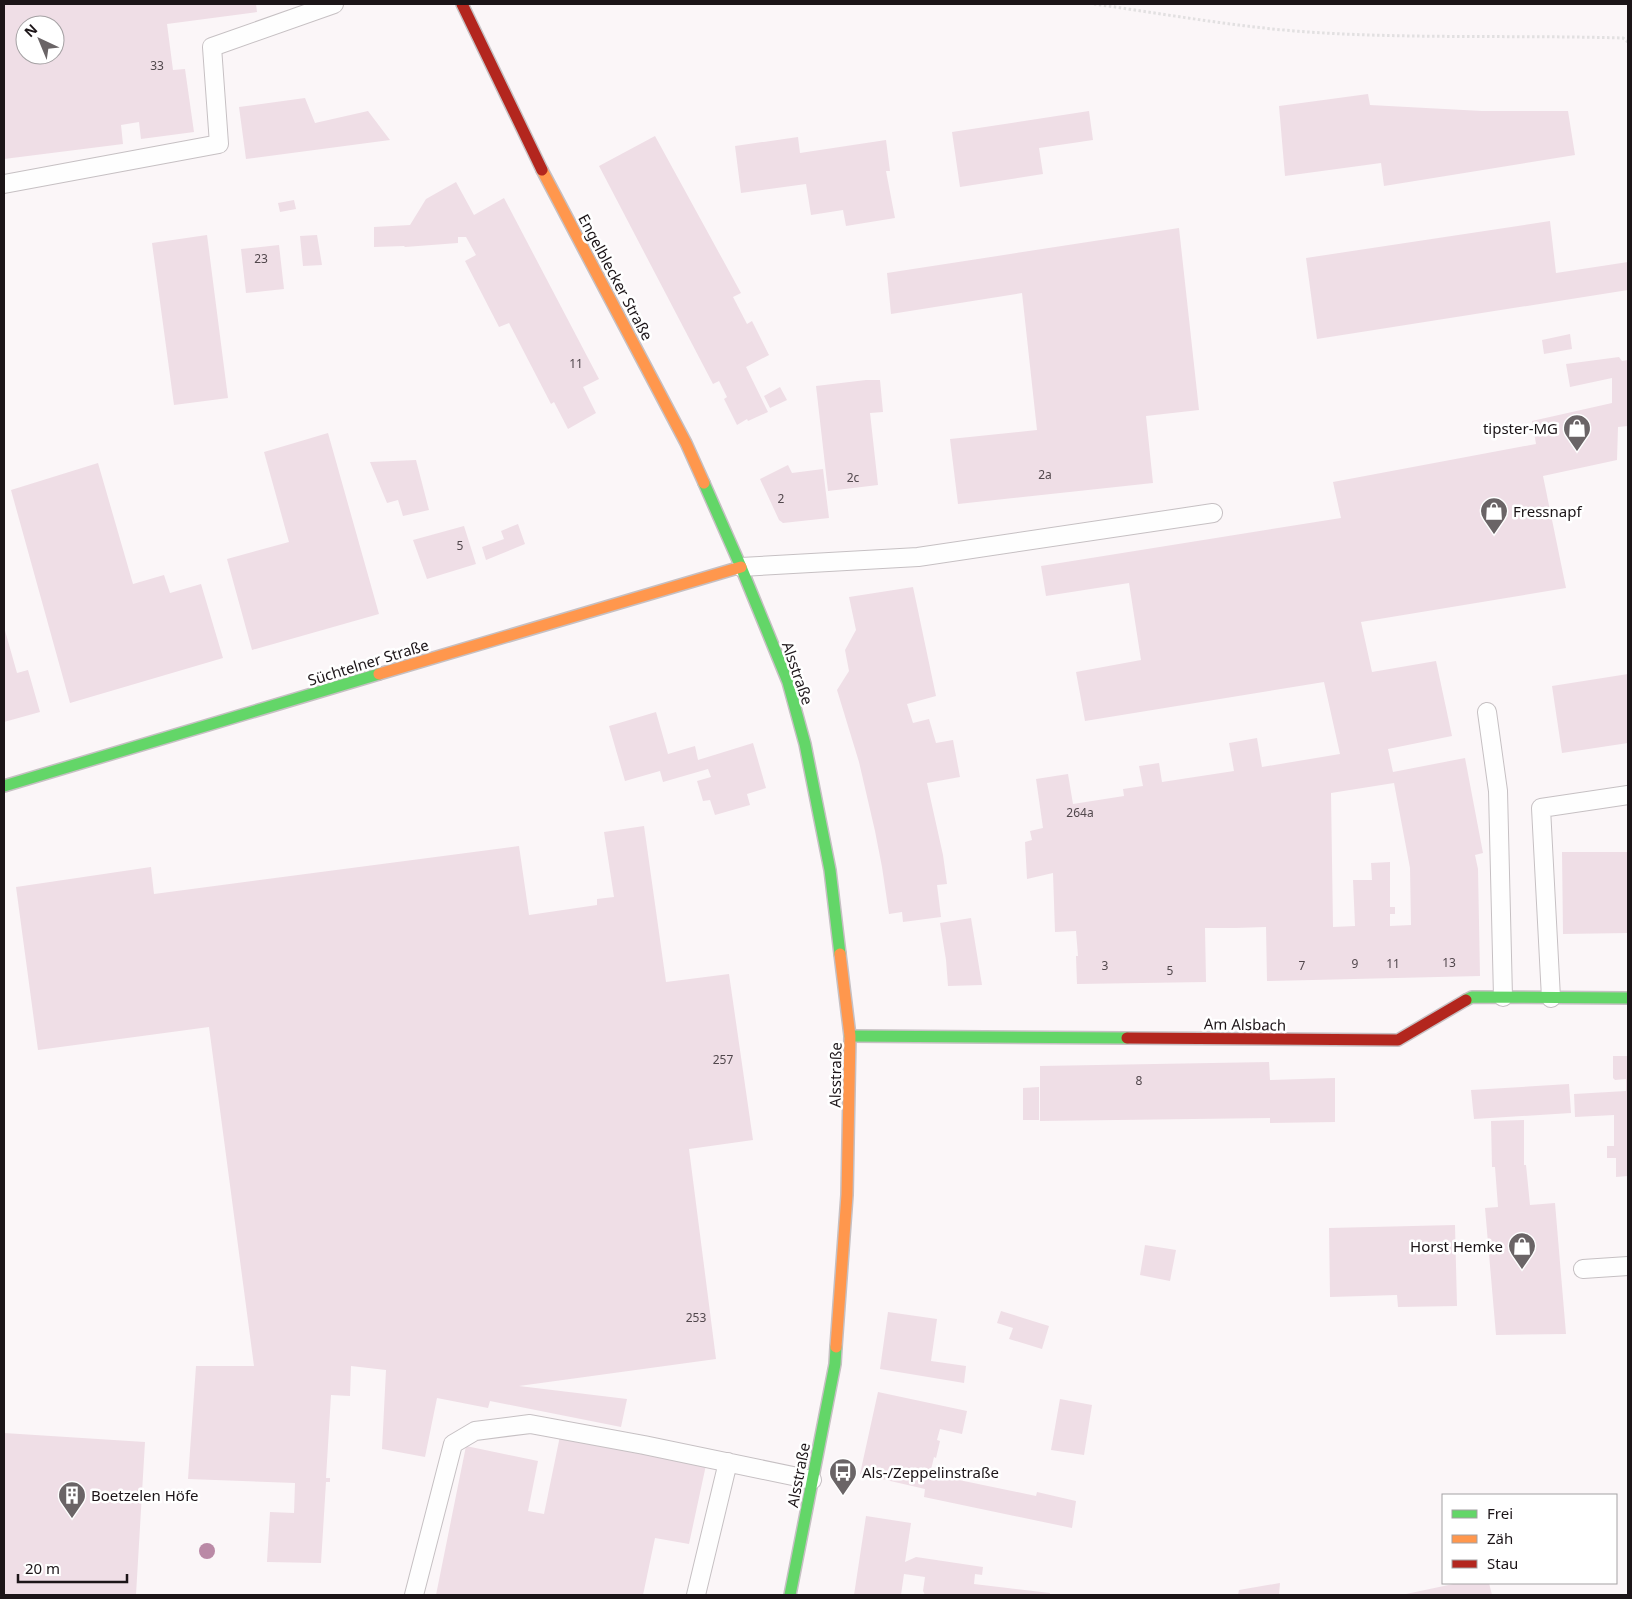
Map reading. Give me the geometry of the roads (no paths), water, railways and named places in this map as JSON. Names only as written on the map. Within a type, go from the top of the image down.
[{"type":"street","name":"Engelblecker Straße","points":[[462,4],[528,142],[686,443],[741,567]]},
{"type":"street","name":"Süchtelner Straße","points":[[4,786],[741,567]]},
{"type":"street","name":"Alsstraße","points":[[741,567],[788,682],[805,744],[830,870],[850,1036],[847,1195],[835,1364],[790,1595]]},
{"type":"street","name":"Am Alsbach","points":[[850,1036],[1398,1040],[1472,997],[1628,998]]},
{"type":"lane","points":[[4,184],[219,144],[212,47],[334,4]]},
{"type":"lane","points":[[741,567],[918,557],[1213,512]]},
{"type":"lane","points":[[1487,712],[1498,791],[1503,997]]},
{"type":"lane","points":[[1551,998],[1542,808],[1628,795]]},
{"type":"lane","points":[[1582,1269],[1628,1266]]},
{"type":"lane","points":[[414,1595],[452,1444],[475,1431],[530,1424],[644,1445],[812,1480]]},
{"type":"lane","points":[[696,1595],[728,1462]]},
{"type":"place","name":"tipster-MG","points":[[1577,452]]},
{"type":"place","name":"Fressnapf","points":[[1494,535]]},
{"type":"place","name":"Horst Hemke","points":[[1522,1270]]},
{"type":"place","name":"Als-/Zeppelinstraße","points":[[843,1496]]},
{"type":"place","name":"Boetzelen Höfe","points":[[72,1519]]}]
